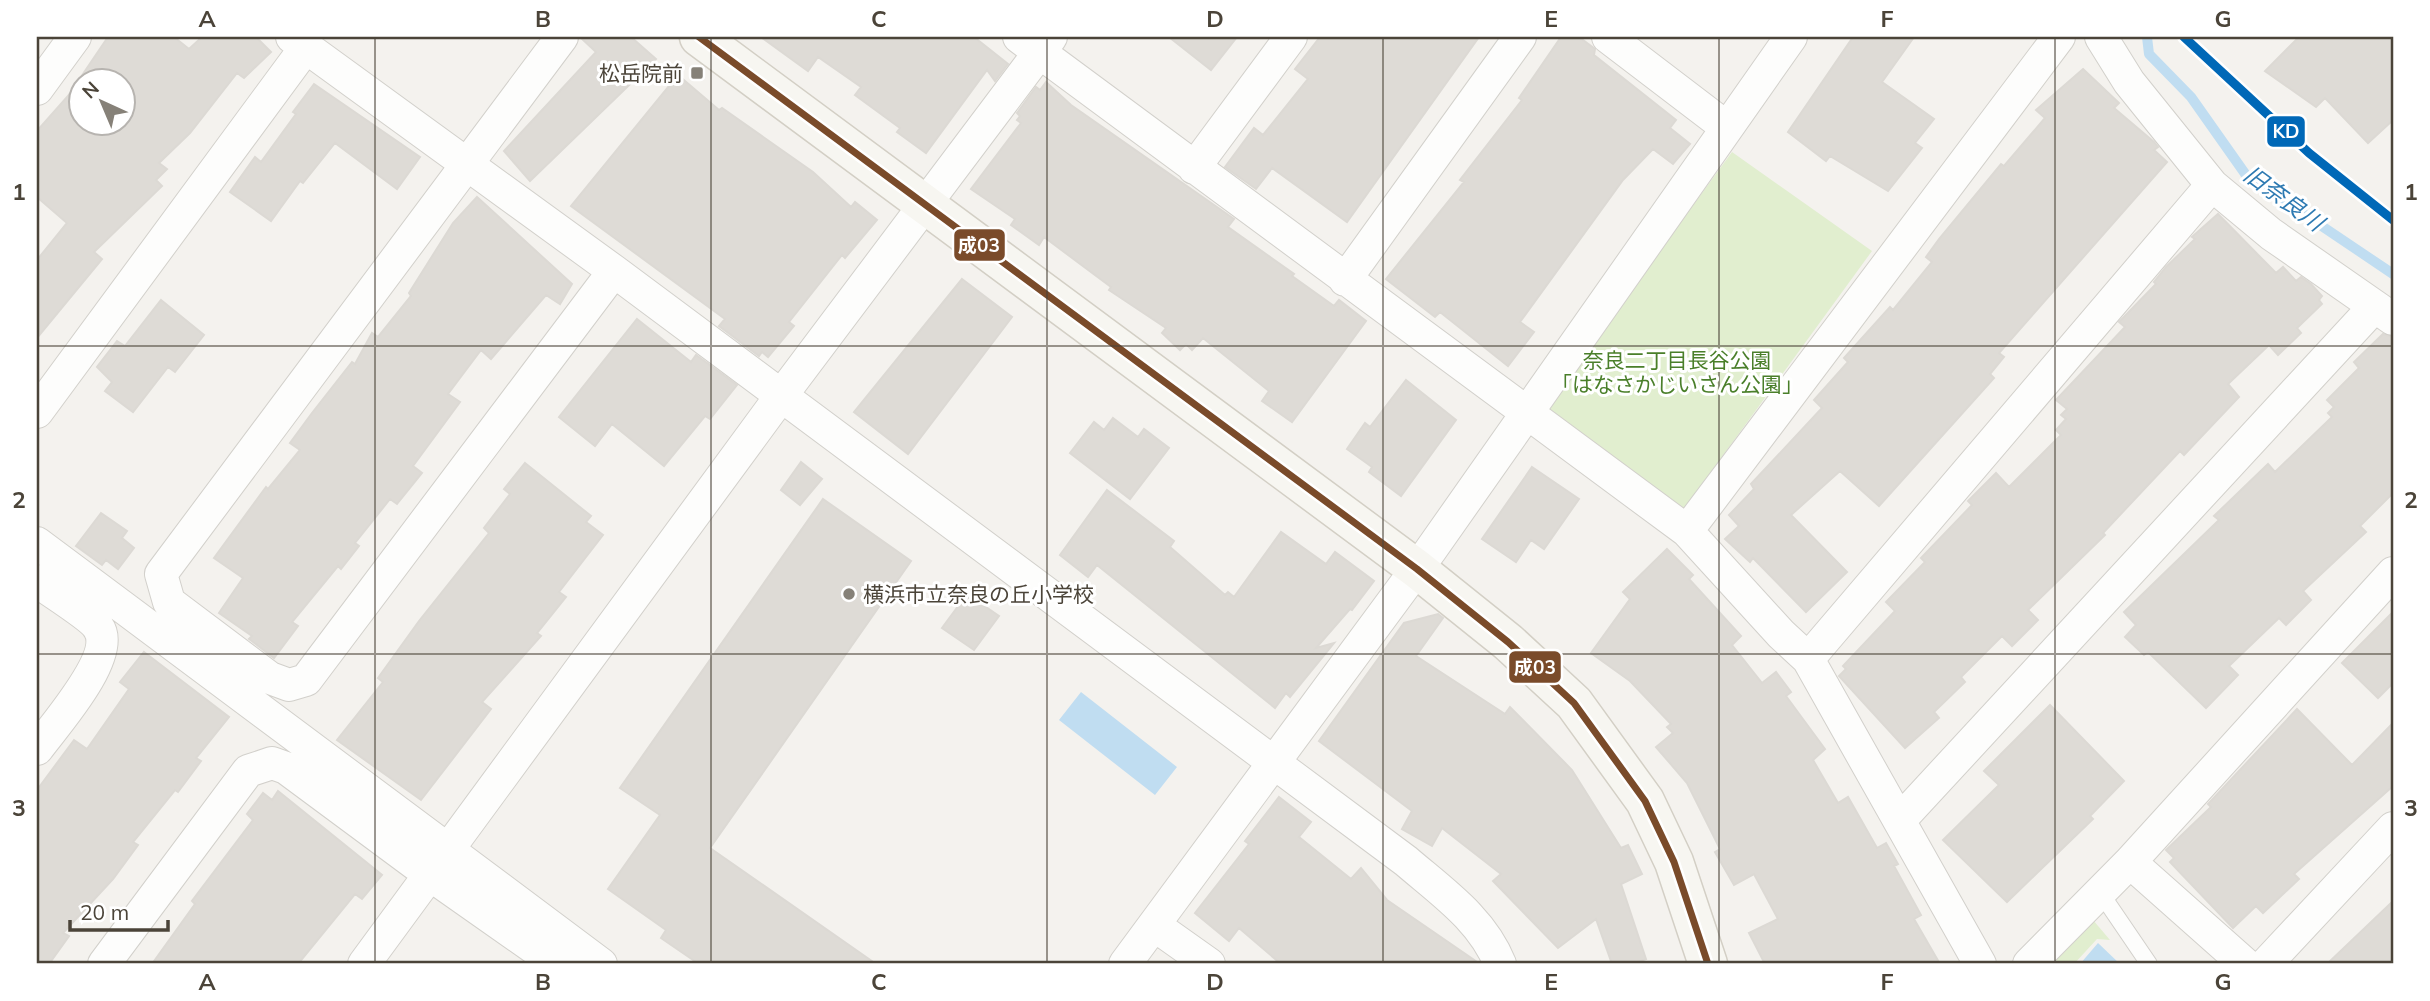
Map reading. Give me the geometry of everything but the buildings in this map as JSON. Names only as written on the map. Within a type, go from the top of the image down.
[{"type":"street","points":[[37,89],[75,37]]},
{"type":"street","points":[[102,640],[116,635],[466,162],[562,37]]},
{"type":"street","points":[[699,37],[1417,569],[1508,642],[1574,703],[1645,801],[1674,862],[1708,964]]},
{"type":"street","points":[[1194,168],[1291,37]]},
{"type":"street","points":[[1345,280],[1520,37]]},
{"type":"street","points":[[1608,37],[1726,127]]},
{"type":"street","points":[[1125,964],[1417,569],[1791,37]]},
{"type":"street","points":[[1687,531],[2059,37]]},
{"type":"street","points":[[1900,820],[2384,313],[2271,234],[2212,185],[2129,82],[2101,37]]},
{"type":"street","points":[[37,412],[299,42],[614,271],[1406,861],[1471,917],[1493,947],[1500,964]]},
{"type":"street","points":[[364,964],[781,396],[926,207],[1037,42],[1194,168],[1687,531],[1781,634],[1808,659],[1980,964]]},
{"type":"street","points":[[1808,659],[2212,185]]},
{"type":"street","points":[[104,964],[248,771],[256,751],[297,698],[306,680],[614,271]]},
{"type":"street","points":[[37,543],[278,723],[557,964]]},
{"type":"street","points":[[2029,964],[2130,862],[2393,573]]},
{"type":"street","points":[[161,574],[169,601],[270,678],[289,685],[306,680]]},
{"type":"street","points":[[37,581],[98,627],[102,640],[94,671],[37,749]]},
{"type":"street","points":[[248,771],[272,763],[286,768],[601,964]]},
{"type":"street","points":[[2266,964],[2393,828]]},
{"type":"street","points":[[2130,862],[2245,964]]},
{"type":"street","points":[[1154,925],[1209,964]]},
{"type":"lane","points":[[2100,892],[2149,964]]},
{"type":"green space","name":"奈良二丁目長谷公園 「はなさかじいさん公園」","points":[[1732,152],[1872,251],[1678,517],[1541,413]]},
{"type":"green space","points":[[2093,920],[2110,940],[2097,939],[2074,964],[2050,964]]},
{"type":"water","points":[[1081,692],[1177,767],[1155,795],[1059,720]]},
{"type":"water","points":[[2098,943],[2120,964],[2080,964]]},
{"type":"waterway","name":"旧奈良川","points":[[2147,37],[2149,54],[2191,97],[2246,175],[2393,274]]},
{"type":"transit line","name":"成03","points":[[699,37],[1417,569],[1508,642],[1574,703],[1645,801],[1674,862],[1708,964]]},
{"type":"transit line","name":"KD","points":[[2184,37],[2309,153],[2393,220]]},
{"type":"place","name":"松岳院前","points":[[697,73]]},
{"type":"place","name":"横浜市立奈良の丘小学校","points":[[849,594]]}]
